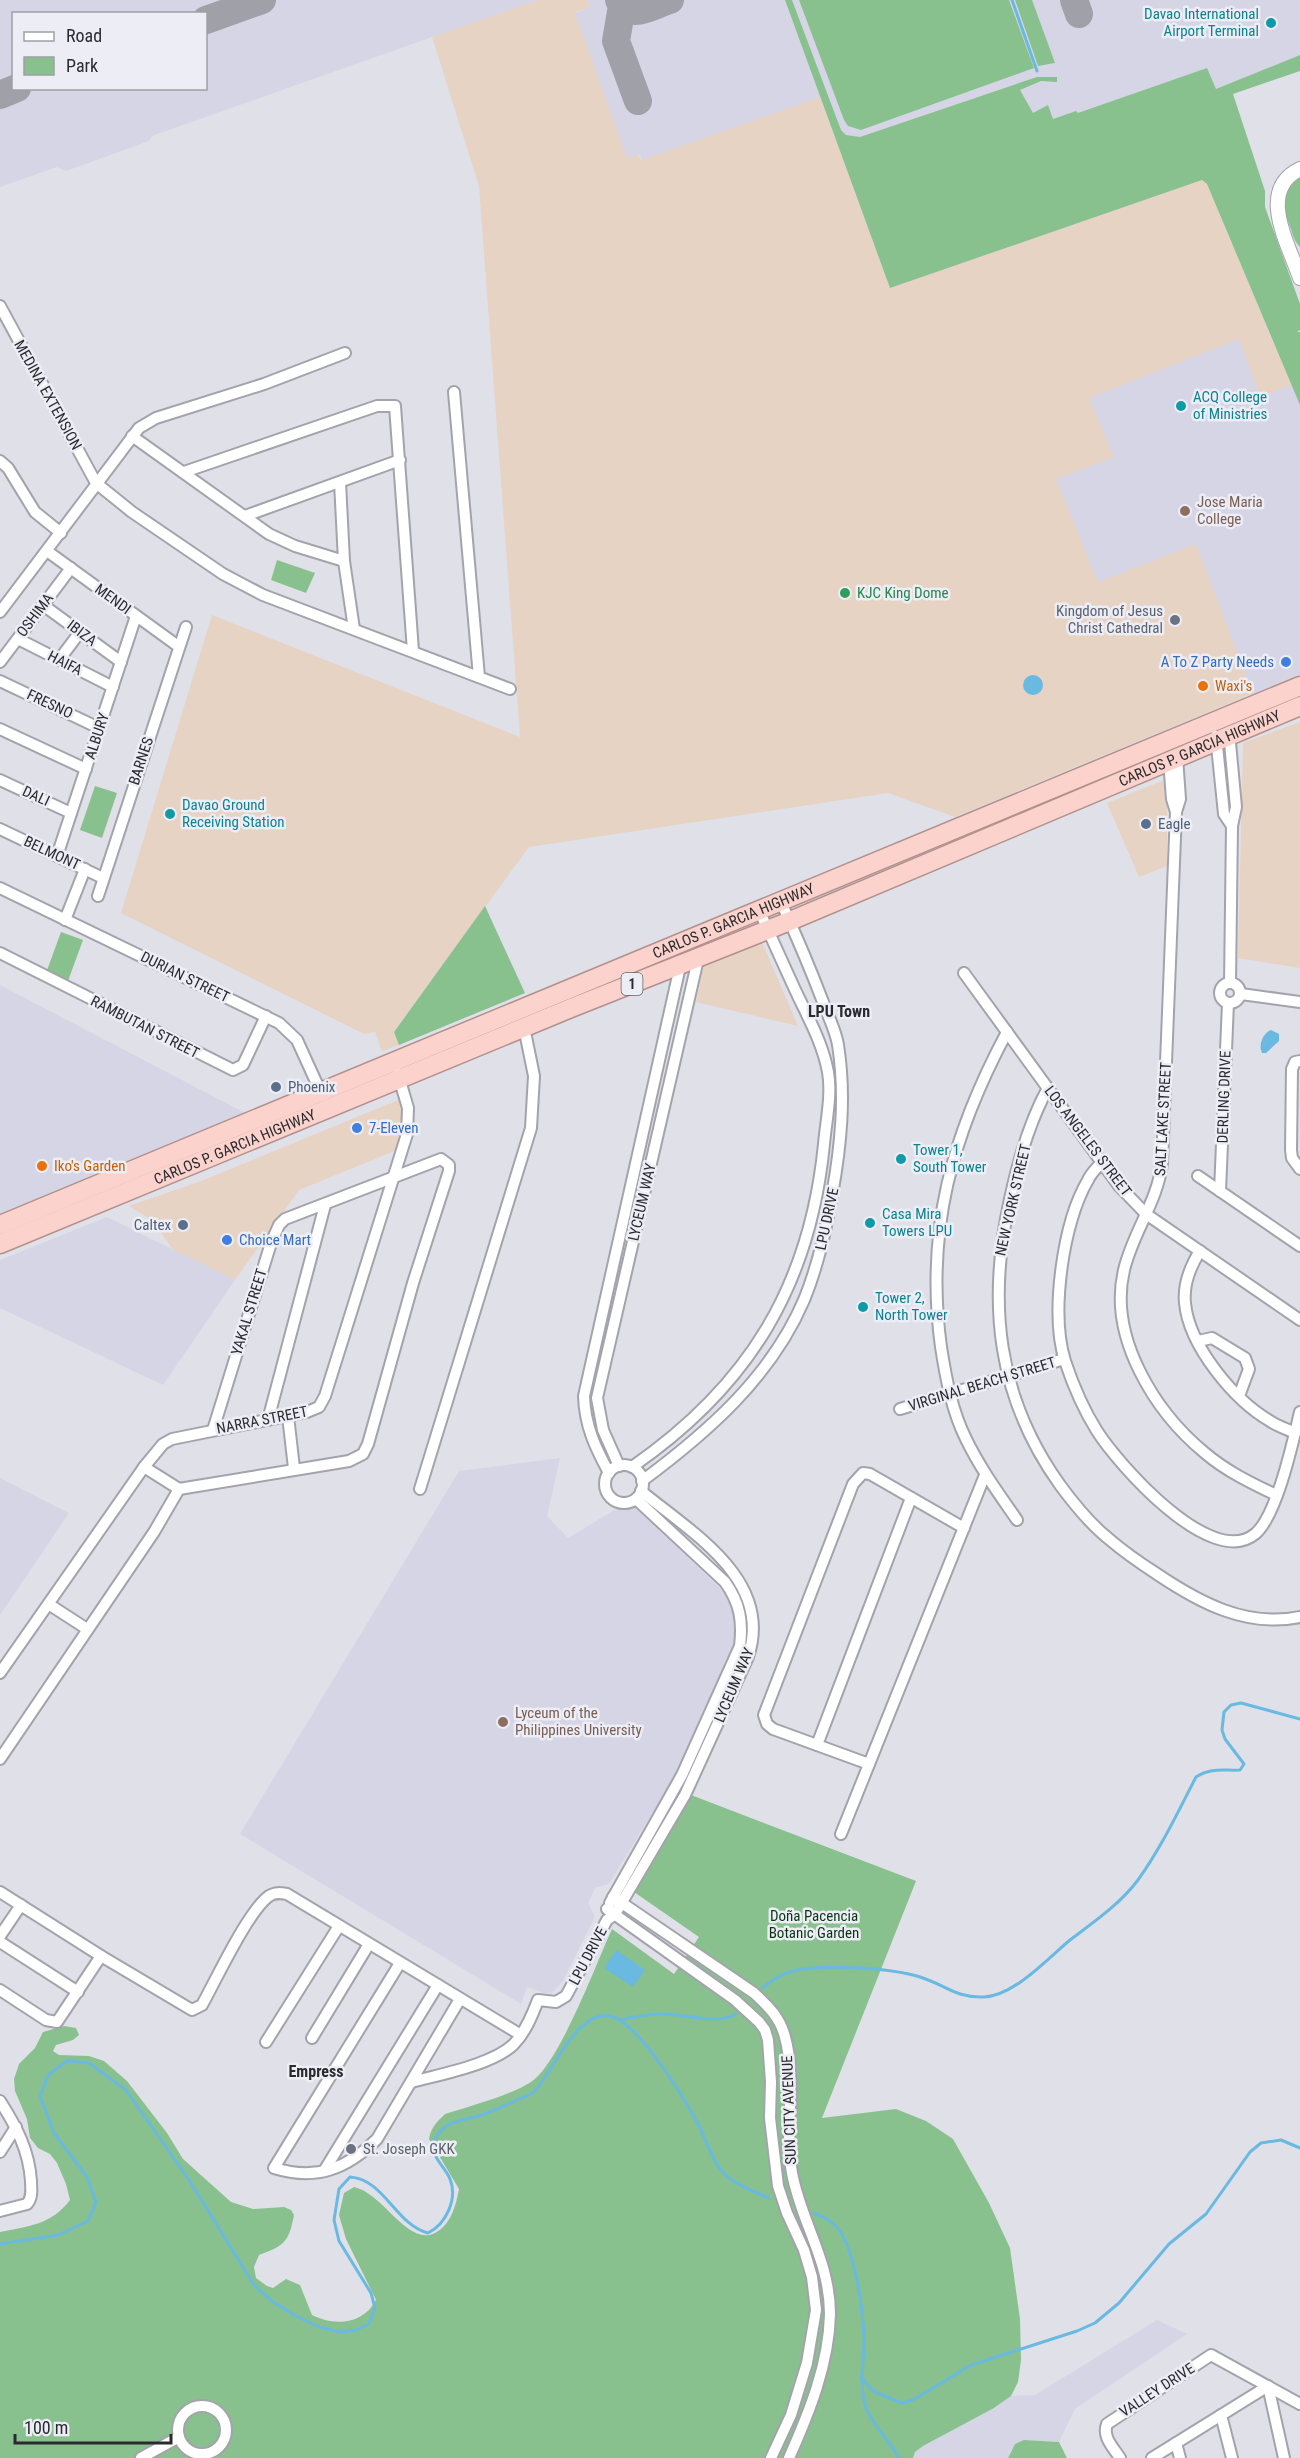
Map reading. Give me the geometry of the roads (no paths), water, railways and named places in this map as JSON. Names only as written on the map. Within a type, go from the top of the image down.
[{"type":"highway","name":"CARLOS P. GARCIA HIGHWAY","points":[[397,1071],[524,1027],[567,1000],[682,964],[790,921],[1173,758],[1300,686]]},
{"type":"highway","name":"CARLOS P. GARCIA HIGHWAY","points":[[0,1244],[325,1101],[567,1000],[674,945],[1221,729],[1300,706]]},
{"type":"highway","name":"CARLOS P. GARCIA HIGHWAY","points":[[0,1225],[325,1101]]},
{"type":"street","points":[[1300,170],[1285,178],[1278,192],[1276,203],[1278,216],[1300,278]]},
{"type":"street","name":"MEDINA EXTENSION","points":[[0,306],[96,483]]},
{"type":"street","points":[[0,612],[139,428],[156,418],[224,398],[345,353]]},
{"type":"street","points":[[454,392],[479,676]]},
{"type":"street","points":[[184,472],[377,406],[389,404],[396,408],[413,651]]},
{"type":"street","points":[[132,436],[270,534],[295,546],[344,561]]},
{"type":"street","points":[[245,516],[400,460]]},
{"type":"street","points":[[0,461],[8,468],[34,512],[61,533]]},
{"type":"street","points":[[340,482],[344,561],[354,629]]},
{"type":"street","points":[[96,483],[177,545],[223,574],[263,595],[479,676],[510,690]]},
{"type":"street","name":"MENDI","points":[[47,551],[178,646]]},
{"type":"street","name":"OSHIMA","points":[[0,662],[71,568]]},
{"type":"street","name":"IBIZA","points":[[43,605],[121,662]]},
{"type":"street","name":"ALBURY","points":[[57,856],[136,616]]},
{"type":"street","name":"BARNES","points":[[99,896],[186,627]]},
{"type":"street","points":[[59,660],[80,632]]},
{"type":"street","name":"HAIFA","points":[[18,639],[113,687]]},
{"type":"street","name":"FRESNO","points":[[0,681],[99,728]]},
{"type":"street","points":[[0,729],[86,769]]},
{"type":"street","points":[[1221,729],[1224,814],[1232,826],[1230,982]]},
{"type":"street","name":"SALT LAKE STREET","points":[[1173,758],[1172,799],[1176,812],[1162,1162],[1157,1188],[1130,1251],[1120,1291],[1126,1335],[1137,1364],[1175,1425],[1214,1459],[1238,1476],[1276,1495]]},
{"type":"street","name":"DALI","points":[[0,780],[71,813]]},
{"type":"street","name":"BELMONT","points":[[0,829],[103,878]]},
{"type":"street","points":[[65,920],[85,869]]},
{"type":"street","name":"DURIAN STREET","points":[[0,888],[266,1016],[289,1031],[297,1040],[325,1101]]},
{"type":"street","name":"LPU DRIVE","points":[[640,1490],[726,1413],[771,1356],[805,1298],[827,1226],[842,1126],[838,1044],[781,902]]},
{"type":"street","name":"LPU DRIVE","points":[[632,1467],[681,1432],[714,1400],[735,1375],[779,1310],[803,1251],[812,1221],[821,1173],[829,1076],[816,1033],[759,910]]},
{"type":"street","points":[[692,938],[699,957]]},
{"type":"street","points":[[674,945],[682,964]]},
{"type":"street","name":"RAMBUTAN STREET","points":[[0,952],[233,1070],[243,1065],[266,1016]]},
{"type":"street","name":"LYCEUM WAY","points":[[619,1466],[603,1430],[597,1398],[699,957]]},
{"type":"street","name":"LYCEUM WAY","points":[[609,1473],[589,1435],[584,1415],[584,1396],[682,964]]},
{"type":"street","name":"LOS ANGELES STREET","points":[[964,973],[1119,1186],[1146,1214],[1300,1320]]},
{"type":"street","points":[[1230,982],[1238,986],[1241,994],[1238,1000],[1228,1003],[1221,998],[1220,990],[1230,982]]},
{"type":"street","points":[[1241,994],[1300,1002]]},
{"type":"street","name":"DERLING DRIVE","points":[[1220,1191],[1228,1003]]},
{"type":"street","points":[[669,1020],[683,1022]]},
{"type":"street","points":[[420,1489],[531,1128],[534,1076],[524,1027]]},
{"type":"street","points":[[1007,1032],[970,1109],[954,1157],[942,1203],[936,1276],[940,1337],[949,1392],[965,1439],[985,1475],[1017,1520]]},
{"type":"street","points":[[1296,1065],[1296,1125],[1292,1158],[1300,1169]]},
{"type":"street","name":"NARRA STREET","points":[[0,1673],[50,1605],[144,1467],[163,1444],[172,1439],[313,1410],[323,1401],[395,1175],[409,1122],[406,1097],[397,1071]]},
{"type":"street","name":"NEW YORK STREET","points":[[1048,1088],[1029,1132],[1015,1175],[1002,1233],[998,1298],[1007,1374],[1026,1427],[1047,1466],[1072,1501],[1108,1539],[1181,1590],[1221,1611],[1259,1620],[1287,1620],[1300,1617]]},
{"type":"street","name":"YAKAL STREET","points":[[213,1430],[274,1234],[285,1219],[441,1159],[449,1165],[448,1171],[410,1294],[368,1444],[363,1454],[350,1461],[294,1468]]},
{"type":"street","points":[[1102,1162],[1088,1179],[1075,1210],[1060,1272],[1058,1303],[1064,1359],[1079,1399],[1116,1457],[1156,1497],[1206,1535],[1235,1543],[1246,1540],[1254,1534],[1267,1518],[1300,1412]]},
{"type":"street","points":[[1198,1176],[1300,1246]]},
{"type":"street","points":[[268,1420],[325,1205]]},
{"type":"street","points":[[1200,1251],[1190,1267],[1185,1304],[1190,1324],[1198,1341],[1218,1374],[1239,1396],[1269,1421],[1295,1433]]},
{"type":"street","points":[[1198,1341],[1212,1338],[1245,1358],[1249,1369],[1239,1396]]},
{"type":"street","name":"VIRGINAL BEACH STREET","points":[[900,1408],[1007,1374],[1064,1359]]},
{"type":"street","points":[[144,1467],[179,1489],[294,1468],[288,1416]]},
{"type":"street","points":[[619,1466],[632,1467],[640,1476],[640,1490],[625,1503],[614,1500],[609,1496],[605,1486],[609,1473],[619,1466]]},
{"type":"street","points":[[869,1764],[767,1724],[764,1715],[853,1484],[863,1473],[870,1474],[964,1528]]},
{"type":"street","points":[[841,1834],[985,1475]]},
{"type":"street","points":[[0,1759],[154,1532],[179,1489]]},
{"type":"street","name":"LYCEUM WAY","points":[[617,1899],[682,1775],[736,1656],[743,1627],[735,1597],[725,1582],[640,1490]]},
{"type":"street","points":[[817,1745],[911,1498]]},
{"type":"street","points":[[50,1605],[87,1629]]},
{"type":"street","points":[[0,1892],[192,2010],[202,2006],[254,1913],[275,1893],[287,1894],[521,2035],[507,2049],[489,2059],[412,2082]]},
{"type":"street","name":"LPU DRIVE","points":[[521,2035],[538,2000],[556,2002],[566,1996],[617,1899]]},
{"type":"street","name":"SUN CITY AVENUE","points":[[617,1899],[754,1993],[774,2012],[786,2038],[790,2065],[789,2146],[792,2172],[797,2193],[820,2253],[830,2312],[816,2391],[789,2458]]},
{"type":"street","points":[[0,1936],[21,1905]]},
{"type":"street","name":"SUN CITY AVENUE","points":[[609,1914],[735,2000],[765,2030],[768,2040],[771,2082],[770,2118],[778,2186],[787,2213],[804,2250],[812,2277],[816,2310],[807,2363],[791,2415],[771,2458]]},
{"type":"street","points":[[266,2042],[339,1926]]},
{"type":"street","points":[[0,1942],[78,1992]]},
{"type":"street","points":[[312,2038],[369,1944]]},
{"type":"street","points":[[2,1995],[52,2022],[61,2019],[101,1956]]},
{"type":"street","points":[[692,1969],[701,1957]]},
{"type":"street","points":[[400,1963],[274,2168],[300,2175],[323,2172],[358,2155],[377,2139],[460,1999]]},
{"type":"street","points":[[323,2172],[438,1985]]},
{"type":"street","points":[[0,2101],[16,2127],[30,2163],[32,2194],[30,2201],[24,2205],[0,2211]]},
{"type":"street","points":[[0,2152],[16,2127]]},
{"type":"street","name":"VALLEY DRIVE","points":[[1120,2458],[1105,2433],[1107,2424],[1211,2355],[1268,2386]]},
{"type":"street","points":[[1268,2386],[1300,2404]]},
{"type":"street","points":[[1152,2458],[1268,2386]]},
{"type":"street","points":[[1268,2386],[1284,2458]]},
{"type":"street","points":[[200,2406],[220,2413],[226,2426],[224,2440],[220,2446],[208,2453],[194,2452],[183,2444],[179,2437],[179,2423],[182,2416],[200,2406]]},
{"type":"street","points":[[1221,2415],[1232,2458]]},
{"type":"street","points":[[141,2458],[179,2437]]},
{"type":"street","points":[[1176,2443],[1180,2458]]},
{"type":"water","points":[[1033,675],[1040,678],[1043,685],[1040,692],[1033,695],[1026,692],[1023,685],[1026,678]]},
{"type":"water","points":[[1271,1030],[1279,1034],[1279,1041],[1266,1053],[1262,1053],[1262,1040]]},
{"type":"water","points":[[616,1950],[645,1970],[633,1987],[604,1968]]},
{"type":"waterway","points":[[1012,0],[1037,71]]},
{"type":"waterway","points":[[762,1988],[789,1972],[836,1967],[908,1974],[974,1997],[995,1995],[1007,1990],[1030,1975],[1131,1889],[1162,1843],[1196,1777],[1212,1771],[1240,1770],[1244,1764],[1225,1739],[1222,1730],[1224,1712],[1231,1705],[1241,1703],[1300,1719]]},
{"type":"waterway","points":[[620,2020],[656,2014],[720,2019],[736,2014]]},
{"type":"waterway","points":[[0,2244],[58,2235],[88,2221],[96,2202],[87,2177],[54,2133],[40,2096],[48,2075],[67,2061],[89,2063],[126,2090],[189,2180],[254,2285],[273,2302],[319,2327],[340,2332],[356,2330],[369,2324],[375,2308],[371,2293],[339,2241],[334,2220],[339,2189],[350,2177],[362,2180],[381,2193],[407,2221],[428,2233],[445,2217],[452,2195],[448,2174],[433,2150],[433,2144],[439,2132],[450,2124],[482,2115],[532,2094],[582,2026],[594,2018],[607,2016],[621,2021],[653,2054],[690,2110],[722,2172],[738,2184],[769,2198]]},
{"type":"waterway","points":[[861,2377],[873,2391],[901,2403],[913,2400],[971,2365],[1077,2331],[1095,2323],[1119,2303],[1169,2244],[1206,2214],[1250,2152],[1261,2143],[1281,2140],[1300,2148]]},
{"type":"waterway","points":[[814,2213],[834,2224],[841,2233],[852,2260],[863,2322],[862,2380],[866,2408],[899,2458]]},
{"type":"place","name":"Davao International Airport Terminal","points":[[1271,23]]},
{"type":"place","name":"ACQ College of Ministries","points":[[1181,406]]},
{"type":"place","name":"Jose Maria College","points":[[1185,511]]},
{"type":"place","name":"KJC King Dome","points":[[845,593]]},
{"type":"place","name":"Kingdom of Jesus Christ Cathedral","points":[[1175,620]]},
{"type":"place","name":"A To Z Party Needs","points":[[1286,662]]},
{"type":"place","name":"Waxi's","points":[[1203,686]]},
{"type":"place","name":"Davao Ground Receiving Station","points":[[170,814]]},
{"type":"place","name":"Eagle","points":[[1146,824]]},
{"type":"place","name":"Phoenix","points":[[276,1087]]},
{"type":"place","name":"7-Eleven","points":[[357,1128]]},
{"type":"place","name":"Tower 1, South Tower","points":[[901,1159]]},
{"type":"place","name":"Iko's Garden","points":[[42,1166]]},
{"type":"place","name":"Casa Mira Towers LPU","points":[[870,1223]]},
{"type":"place","name":"Caltex","points":[[183,1225]]},
{"type":"place","name":"Choice Mart","points":[[227,1240]]},
{"type":"place","name":"Tower 2, North Tower","points":[[863,1307]]},
{"type":"place","name":"Lyceum of the Philippines University","points":[[503,1722]]},
{"type":"place","name":"St. Joseph GKK","points":[[351,2149]]},
{"type":"district","name":"LPU Town","points":[[839,1011]]},
{"type":"district","name":"Empress","points":[[316,2071]]},
{"type":"park label","name":"Doña Pacencia Botanic Garden","points":[[814,1924]]}]
